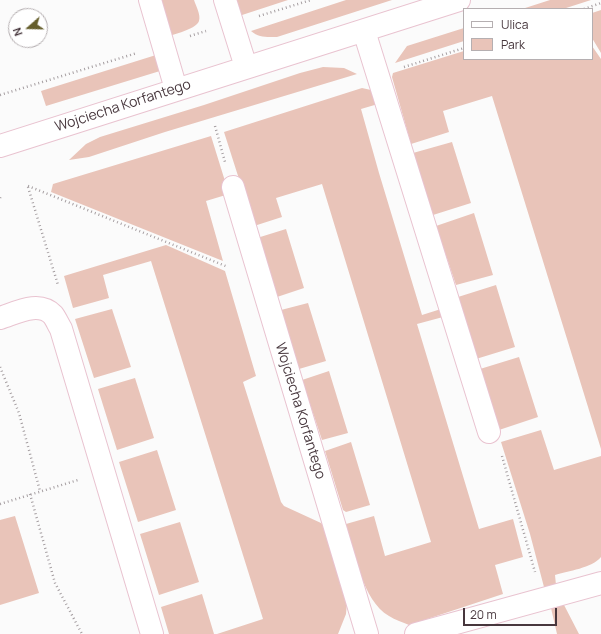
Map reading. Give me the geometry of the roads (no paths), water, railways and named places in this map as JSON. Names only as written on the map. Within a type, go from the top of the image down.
[{"type":"street","points":[[150,0],[176,89]]},
{"type":"street","points":[[225,0],[246,67]]},
{"type":"street","name":"Wojciecha Korfantego","points":[[0,146],[176,89],[364,31],[448,2]]},
{"type":"street","points":[[364,31],[488,432]]},
{"type":"street","name":"Wojciecha Korfantego","points":[[233,187],[367,634]]},
{"type":"street","points":[[0,318],[34,307],[46,309],[54,315],[61,329],[152,634]]},
{"type":"street","points":[[416,634],[601,583]]}]
